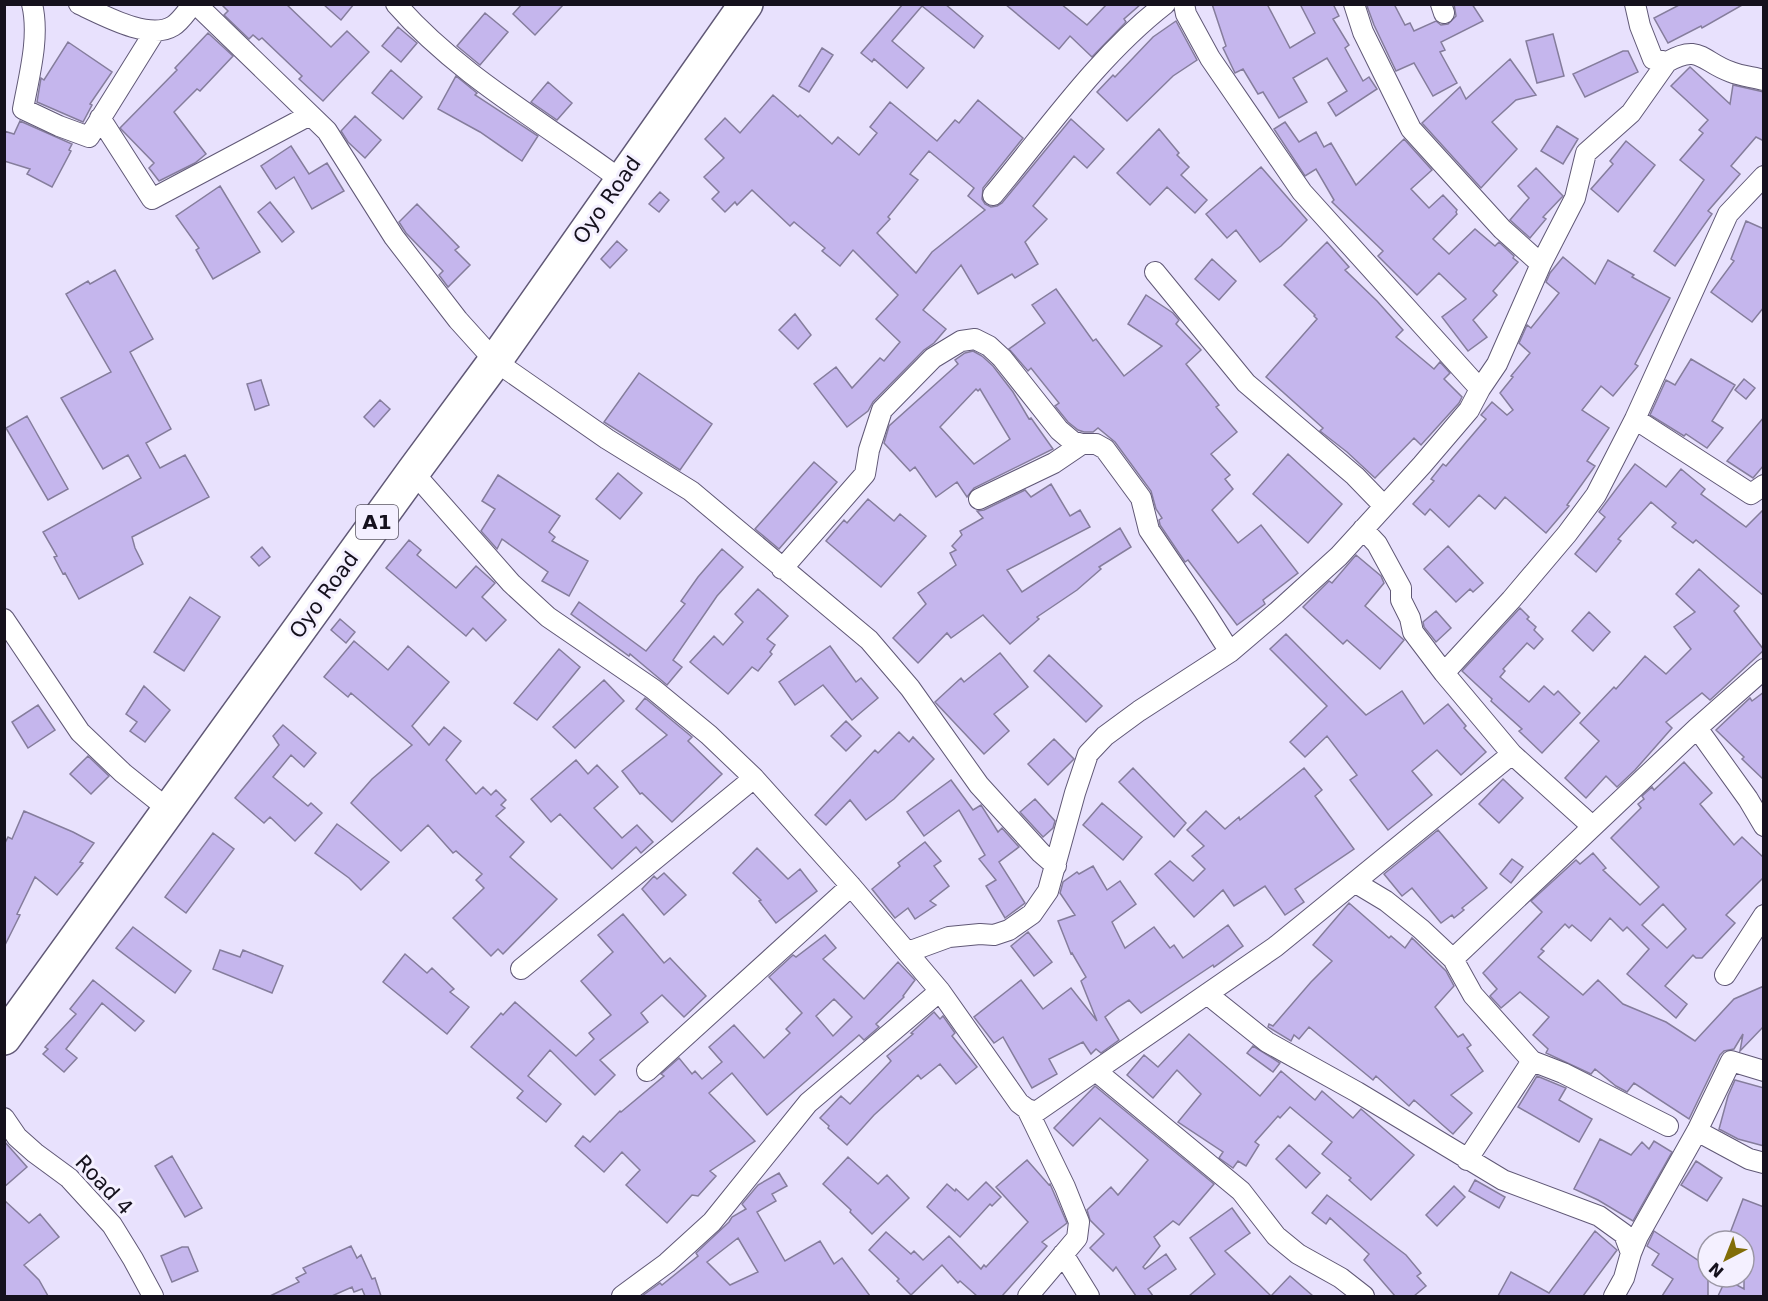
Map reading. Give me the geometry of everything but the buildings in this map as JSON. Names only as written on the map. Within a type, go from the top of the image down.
[{"type":"highway","name":"Oyo Road","points":[[4,1038],[495,361],[746,4]]},
{"type":"street","points":[[32,4],[35,18],[23,109],[89,137],[155,31]]},
{"type":"street","points":[[79,4],[134,28],[155,31],[173,26],[194,4],[327,131],[394,237],[458,320],[495,361],[607,439],[691,491],[869,640],[910,688],[979,785],[1041,853],[1056,866]]},
{"type":"street","points":[[396,4],[420,31],[460,65],[621,180]]},
{"type":"street","points":[[993,195],[1094,72],[1165,4]]},
{"type":"street","points":[[1184,4],[1186,14],[1210,58],[1302,192],[1480,388]]},
{"type":"street","points":[[1354,4],[1362,32],[1411,129],[1502,229],[1540,264]]},
{"type":"street","points":[[1635,4],[1640,26],[1653,59],[1667,62]]},
{"type":"street","points":[[908,952],[949,937],[994,935],[1009,930],[1032,914],[1048,891],[1088,754],[1106,736],[1139,711],[1230,652],[1331,563],[1469,410],[1480,388],[1497,364],[1540,264],[1575,198],[1586,153],[1631,113],[1667,62],[1680,55],[1695,53],[1730,72],[1764,80]]},
{"type":"street","points":[[100,118],[152,199],[310,115]]},
{"type":"street","points":[[1444,673],[1511,600],[1567,534],[1596,495],[1635,420],[1728,214],[1764,176]]},
{"type":"street","points":[[1155,272],[1246,383],[1355,476],[1384,506]]},
{"type":"street","points":[[782,569],[865,474],[869,450],[882,410],[933,358],[962,341],[975,339],[989,346],[1002,358],[1059,430],[1072,441],[1095,444],[1106,449],[1141,498],[1149,530],[1230,652]]},
{"type":"street","points":[[1635,420],[1751,494],[1764,485]]},
{"type":"street","points":[[979,499],[1054,463],[1082,444]]},
{"type":"street","points":[[413,472],[511,583],[548,617],[653,689],[709,735],[754,778],[851,886],[940,991],[1019,1103],[1036,1112],[1275,947],[1512,754]]},
{"type":"street","points":[[1363,529],[1377,544],[1401,588],[1401,600],[1410,618],[1413,632],[1444,673],[1512,754],[1592,826]]},
{"type":"street","points":[[4,619],[80,732],[123,773],[169,810]]},
{"type":"street","points":[[1453,960],[1592,826],[1764,669]]},
{"type":"street","points":[[1697,728],[1748,799],[1764,826]]},
{"type":"street","points":[[521,969],[754,778]]},
{"type":"street","points":[[1356,883],[1386,901],[1421,929],[1453,960],[1473,995],[1532,1060],[1563,1073],[1668,1126]]},
{"type":"street","points":[[647,1071],[851,886]]},
{"type":"street","points":[[1725,975],[1764,915]]},
{"type":"street","points":[[629,1294],[712,1222],[808,1104],[940,991]]},
{"type":"street","points":[[1208,994],[1267,1042],[1357,1092],[1467,1160],[1503,1180],[1599,1216],[1624,1234],[1631,1253]]},
{"type":"street","points":[[1467,1160],[1532,1060]]},
{"type":"street","points":[[1614,1296],[1624,1278],[1638,1236],[1697,1131],[1731,1061],[1764,1071]]},
{"type":"street","points":[[1096,1071],[1241,1191],[1276,1236],[1298,1254],[1341,1278],[1364,1296]]},
{"type":"street","points":[[1027,1108],[1079,1222],[1077,1238],[1028,1296]]},
{"type":"street","name":"Road 4","points":[[4,1118],[17,1137],[69,1178],[112,1225],[134,1259],[153,1296]]},
{"type":"street","points":[[1697,1131],[1749,1159],[1764,1163]]},
{"type":"street","points":[[1063,1254],[1089,1296]]}]
